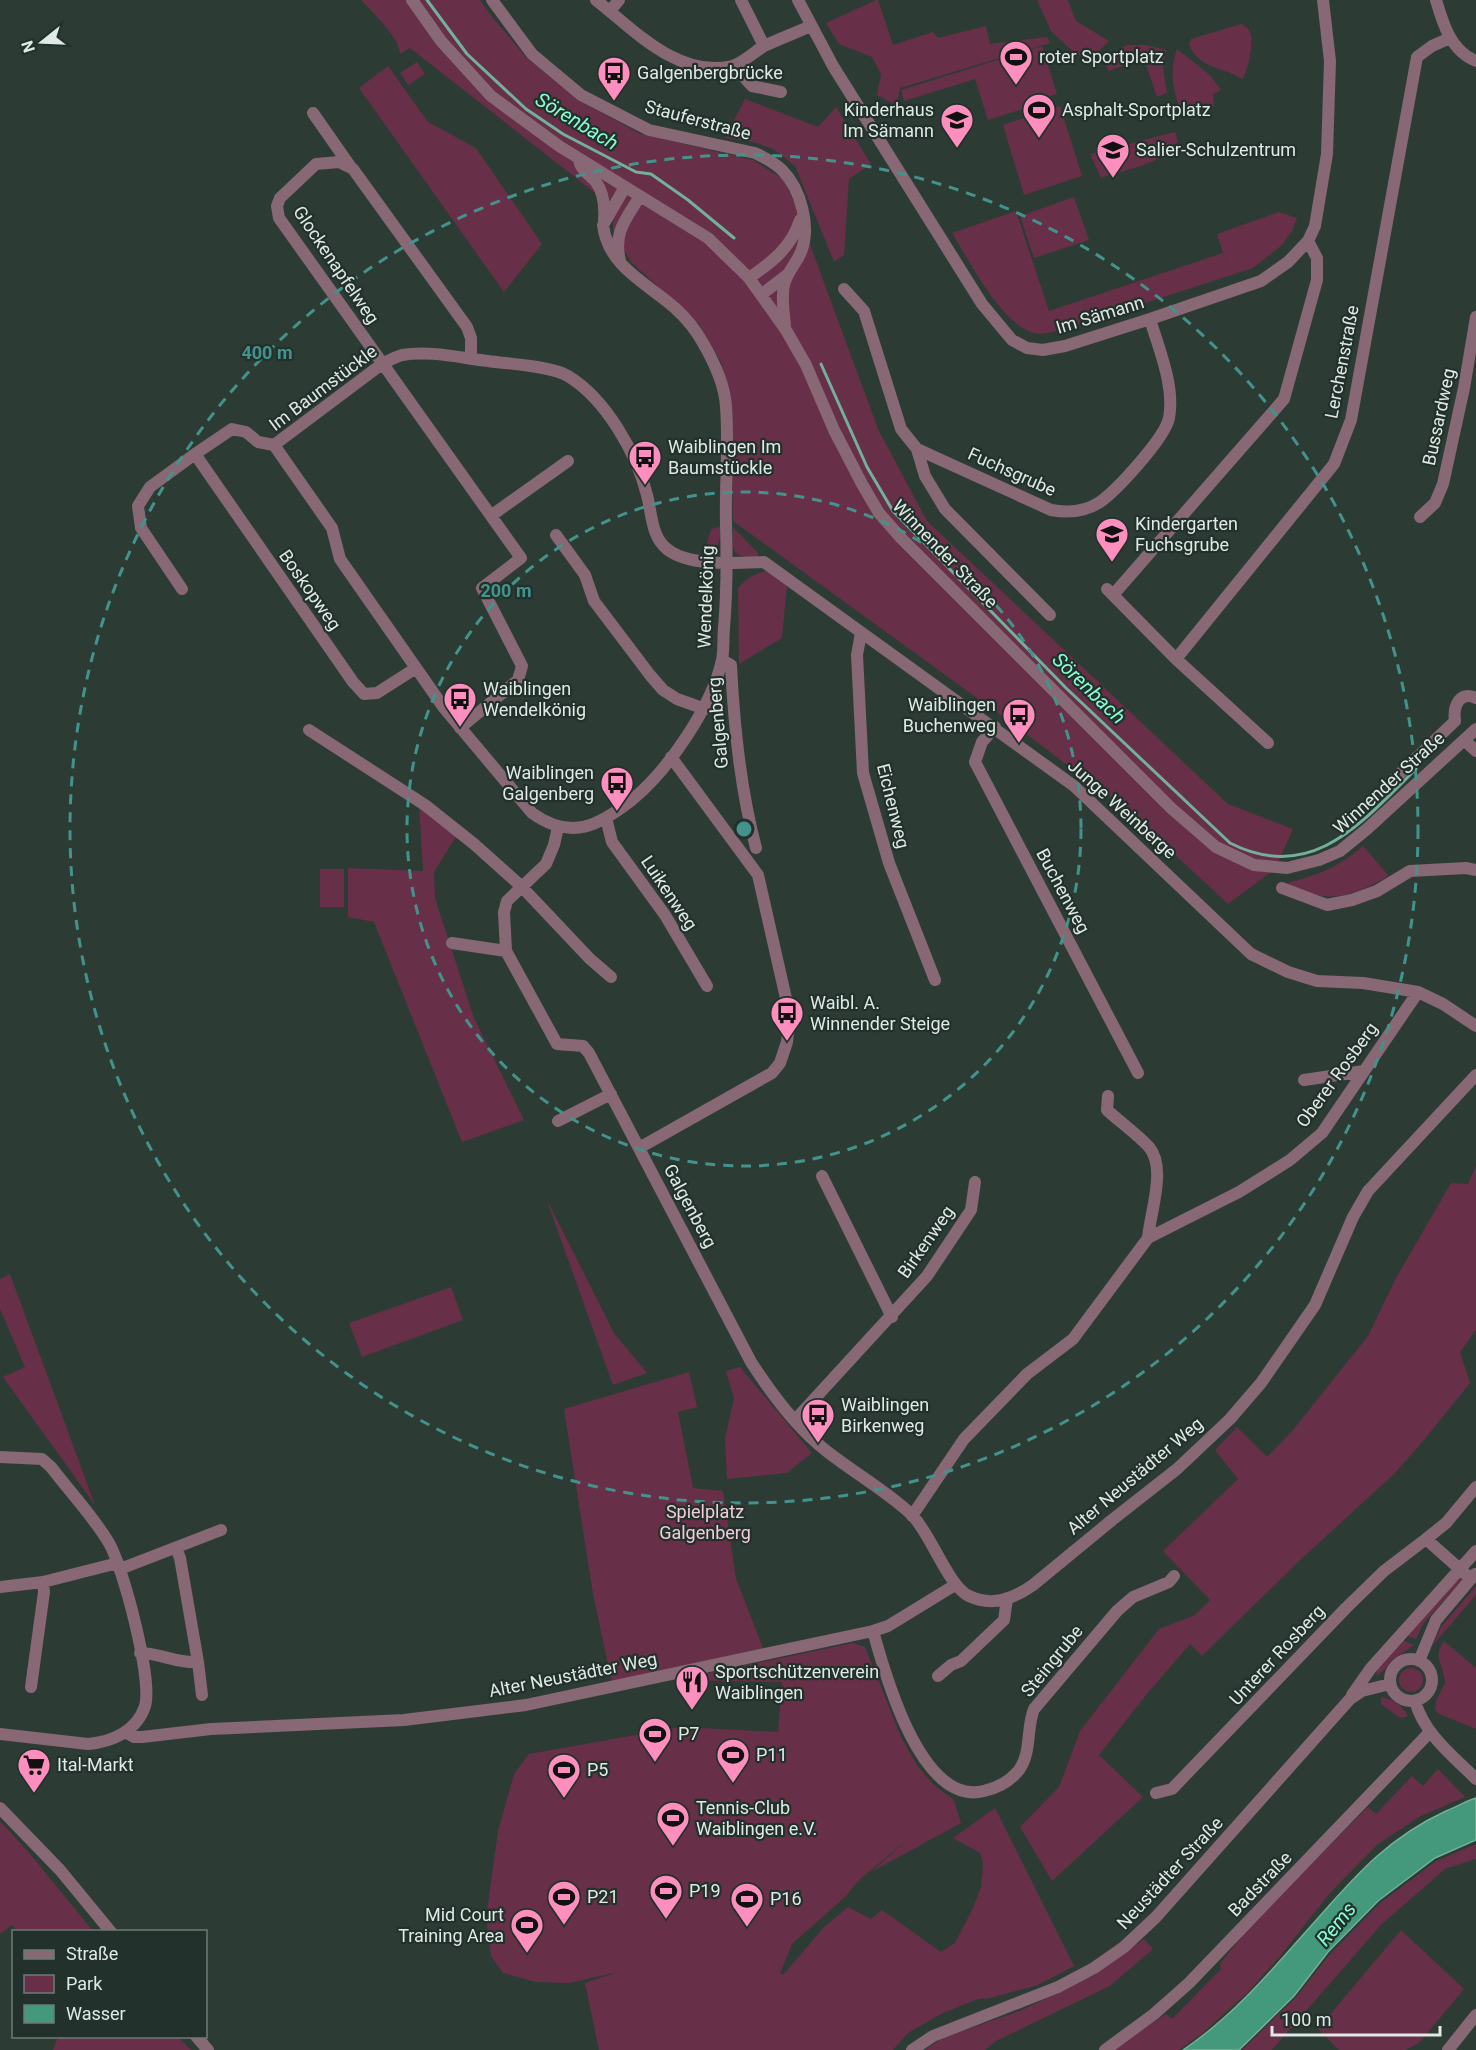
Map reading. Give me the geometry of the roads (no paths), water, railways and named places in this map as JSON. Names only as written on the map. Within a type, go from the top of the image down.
[{"type":"street","name":"Winnender Straße","points":[[412,0],[441,41],[491,96],[559,146],[708,238],[749,278],[786,330],[806,365],[834,430],[879,513],[910,547],[1171,808],[1216,847],[1254,865],[1287,868],[1319,860],[1340,851],[1368,829],[1476,729]]},
{"type":"street","name":"Stauferstraße","points":[[492,0],[532,54],[581,95],[649,130],[755,153],[770,160],[783,171],[799,197],[804,224],[801,251],[787,275],[783,288],[786,330]]},
{"type":"street","points":[[596,0],[667,55],[686,64],[706,68],[734,66],[764,46],[811,27]]},
{"type":"street","points":[[610,11],[618,0]]},
{"type":"street","points":[[741,0],[764,46]]},
{"type":"street","name":"Im Sämann","points":[[798,0],[811,27],[855,101],[994,321],[1012,340],[1027,348],[1043,350],[1065,346],[1261,281],[1288,262],[1308,240],[1316,226],[1327,154],[1330,62],[1323,0]]},
{"type":"street","points":[[1436,0],[1450,39],[1460,51],[1476,62]]},
{"type":"street","name":"Lerchenstraße","points":[[1176,659],[1334,464],[1351,420],[1417,57],[1432,46],[1450,39]]},
{"type":"street","points":[[734,66],[752,86],[782,92]]},
{"type":"street","points":[[313,113],[467,327],[471,338],[471,359]]},
{"type":"street","name":"Wendelkönig","points":[[558,828],[585,827],[606,818],[641,793],[671,757],[705,709],[722,660],[728,564],[726,406],[722,383],[704,344],[694,329],[676,309],[621,265],[613,255],[603,225],[603,199],[597,184],[580,166],[578,158]]},
{"type":"street","name":"Glockenapfelweg","points":[[352,169],[339,162],[316,164],[280,198],[277,206],[279,218],[382,364]]},
{"type":"street","points":[[603,225],[625,187]]},
{"type":"street","points":[[621,265],[617,249],[618,236],[640,195]]},
{"type":"street","points":[[749,278],[777,258],[789,244],[802,213]]},
{"type":"street","points":[[1268,743],[1176,659],[1110,592],[1284,399],[1317,280],[1317,258],[1308,240]]},
{"type":"street","name":"Stauferstraße","points":[[762,294],[787,275]]},
{"type":"street","points":[[844,289],[864,311],[902,429],[917,449],[925,476],[945,509],[1050,615]]},
{"type":"street","name":"Bussardweg","points":[[1420,517],[1435,503],[1443,484],[1464,388],[1476,318]]},
{"type":"street","name":"Fuchsgrube","points":[[917,449],[1051,510],[1064,513],[1100,502],[1155,444],[1168,420],[1170,397],[1150,319]]},
{"type":"street","name":"Im Baumstückle","points":[[460,728],[340,559],[332,528],[274,445],[382,364],[399,356],[414,353],[553,371],[568,376],[591,394],[632,451],[645,486],[654,530],[660,542],[669,551],[698,561],[728,564]]},
{"type":"street","points":[[382,364],[521,558],[482,588],[522,666],[518,680],[460,728],[532,813],[545,823],[558,828],[546,864],[507,901],[504,912],[506,951],[557,1044],[583,1046],[589,1053],[639,1148]]},
{"type":"street","points":[[182,589],[141,528],[138,506],[150,487],[232,429],[246,432],[258,442],[274,445]]},
{"type":"street","name":"Boskopweg","points":[[195,454],[353,682],[364,694],[377,693],[416,668]]},
{"type":"street","points":[[492,515],[568,461]]},
{"type":"street","points":[[556,535],[585,575],[594,601],[650,675],[663,690],[677,699],[705,709]]},
{"type":"street","name":"Junge Weinberge","points":[[728,564],[764,562],[1074,786],[1251,954],[1288,972],[1317,981],[1363,982],[1418,992],[1443,1004],[1476,1026]]},
{"type":"street","name":"Eichenweg","points":[[861,633],[857,655],[863,773],[889,863],[934,980]]},
{"type":"street","name":"Galgenberg","points":[[722,660],[731,665],[740,775],[756,848]]},
{"type":"street","points":[[1384,789],[1455,721],[1456,704],[1462,697],[1470,695],[1476,698]]},
{"type":"street","name":"Buchenweg","points":[[995,728],[982,742],[975,762],[1138,1073]]},
{"type":"street","points":[[309,730],[425,805],[474,844],[521,886],[590,959],[611,977]]},
{"type":"street","points":[[1464,740],[1476,751]]},
{"type":"street","name":"Galgenberg","points":[[671,757],[758,875],[790,1016],[787,1042],[780,1063],[772,1073],[639,1148],[751,1362],[773,1395],[824,1449],[912,1515],[929,1539],[955,1585]]},
{"type":"street","name":"Luikenweg","points":[[606,818],[612,842],[665,915],[707,986]]},
{"type":"street","points":[[733,843],[746,834],[750,825]]},
{"type":"street","points":[[1282,888],[1327,905],[1352,900],[1377,891],[1410,871],[1466,868],[1476,870]]},
{"type":"street","points":[[452,943],[506,951]]},
{"type":"street","name":"Oberer Rosberg","points":[[912,1515],[964,1439],[1027,1374],[1073,1339],[1148,1238],[1239,1192],[1290,1160],[1322,1133],[1418,992]]},
{"type":"street","points":[[1304,1080],[1364,1071]]},
{"type":"street","name":"Alter Neustädter Weg","points":[[125,1732],[134,1737],[142,1737],[211,1729],[404,1720],[526,1705],[873,1631],[888,1626],[955,1585],[963,1593],[987,1602],[1020,1594],[1178,1469],[1230,1419],[1261,1383],[1315,1305],[1353,1217],[1368,1191],[1476,1075]]},
{"type":"street","points":[[558,1121],[611,1094]]},
{"type":"street","name":"Oberer Rosberg","points":[[1108,1096],[1107,1110],[1150,1148],[1157,1162],[1156,1197],[1149,1221],[1148,1238]]},
{"type":"street","name":"Birkenweg","points":[[822,1176],[892,1317]]},
{"type":"street","name":"Birkenweg","points":[[795,1420],[892,1317],[927,1276],[971,1210],[975,1182]]},
{"type":"street","points":[[0,1457],[42,1459],[51,1467],[108,1541],[119,1566],[134,1615],[145,1680],[146,1705],[142,1714],[125,1732],[114,1739],[88,1744],[0,1734]]},
{"type":"street","name":"Unterer Rosberg","points":[[1156,1793],[1173,1789],[1346,1608],[1384,1571],[1446,1522],[1476,1486]]},
{"type":"street","points":[[0,1587],[43,1582],[119,1566],[176,1548],[221,1530]]},
{"type":"street","points":[[1419,1661],[1436,1620],[1473,1576],[1461,1569],[1426,1539]]},
{"type":"street","points":[[176,1548],[180,1558],[202,1695]]},
{"type":"street","name":"Neustädter Straße","points":[[912,2050],[933,2036],[1058,1987],[1094,1968],[1124,1947],[1170,1901],[1350,1699],[1363,1677],[1476,1551]]},
{"type":"street","name":"Steingrube","points":[[873,1631],[884,1671],[905,1721],[931,1769],[941,1779],[959,1790],[979,1792],[1008,1780],[1019,1770],[1027,1754],[1034,1709],[1118,1611],[1133,1597],[1169,1582],[1174,1576]]},
{"type":"street","points":[[32,1687],[44,1592],[43,1582]]},
{"type":"street","points":[[938,1676],[960,1661],[1004,1620],[1007,1599]]},
{"type":"street","points":[[140,1653],[149,1653],[186,1663],[198,1662]]},
{"type":"street","points":[[1410,1659],[1419,1661],[1429,1668],[1433,1681],[1428,1694],[1415,1701],[1397,1697],[1390,1684],[1392,1670],[1410,1659]]},
{"type":"street","name":"Neustädter Straße","points":[[1350,1699],[1362,1691],[1390,1684]]},
{"type":"street","points":[[1415,1701],[1420,1716],[1430,1732],[1472,1774]]},
{"type":"street","name":"Badstraße","points":[[1105,2050],[1154,2014],[1189,1983],[1430,1732]]},
{"type":"street","points":[[0,1808],[60,1870],[109,1930]]},
{"type":"street","points":[[1448,2050],[1476,2015]]},
{"type":"street","points":[[197,2038],[208,2050]]},
{"type":"water","name":"Rems","points":[[1476,1798],[1476,1840],[1435,1858],[1378,1901],[1328,1952],[1294,1996],[1239,2050],[1183,2050],[1216,2025],[1246,1997],[1351,1882],[1384,1850],[1423,1823]]},
{"type":"waterway","name":"Sörenbach","points":[[427,0],[467,54],[526,109],[563,134],[636,172],[651,174],[688,200],[734,238]]},
{"type":"waterway","name":"Sörenbach","points":[[821,364],[867,467],[893,511],[1066,688],[1230,843],[1259,854],[1286,856],[1311,852],[1334,841],[1355,826],[1416,769]]},
{"type":"place","name":"roter Sportplatz","points":[[1016,86]]},
{"type":"place","name":"Galgenbergbrücke","points":[[614,102]]},
{"type":"place","name":"Asphalt-Sportplatz","points":[[1039,139]]},
{"type":"place","name":"Kinderhaus Im Sämann","points":[[957,149]]},
{"type":"place","name":"Salier-Schulzentrum","points":[[1113,179]]},
{"type":"place","name":"Waiblingen Im Baumstückle","points":[[645,486]]},
{"type":"place","name":"Kindergarten Fuchsgrube","points":[[1112,563]]},
{"type":"place","name":"Waiblingen Wendelkönig","points":[[460,728]]},
{"type":"place","name":"Waiblingen Buchenweg","points":[[1019,744]]},
{"type":"place","name":"Waiblingen Galgenberg","points":[[617,812]]},
{"type":"place","name":"Waibl. A. Winnender Steige","points":[[787,1042]]},
{"type":"place","name":"Waiblingen Birkenweg","points":[[818,1444]]},
{"type":"place","name":"Sportschützenverein Waiblingen","points":[[692,1711]]},
{"type":"place","name":"P7","points":[[655,1763]]},
{"type":"place","name":"P11","points":[[733,1784]]},
{"type":"place","name":"Ital-Markt","points":[[34,1794]]},
{"type":"place","name":"P5","points":[[564,1799]]},
{"type":"place","name":"Tennis-Club Waiblingen e.V.","points":[[673,1847]]},
{"type":"place","name":"P19","points":[[666,1920]]},
{"type":"place","name":"P21","points":[[564,1926]]},
{"type":"place","name":"P16","points":[[747,1928]]},
{"type":"place","name":"Mid Court Training Area","points":[[527,1954]]},
{"type":"park label","name":"Spielplatz Galgenberg","points":[[705,1522]]}]
